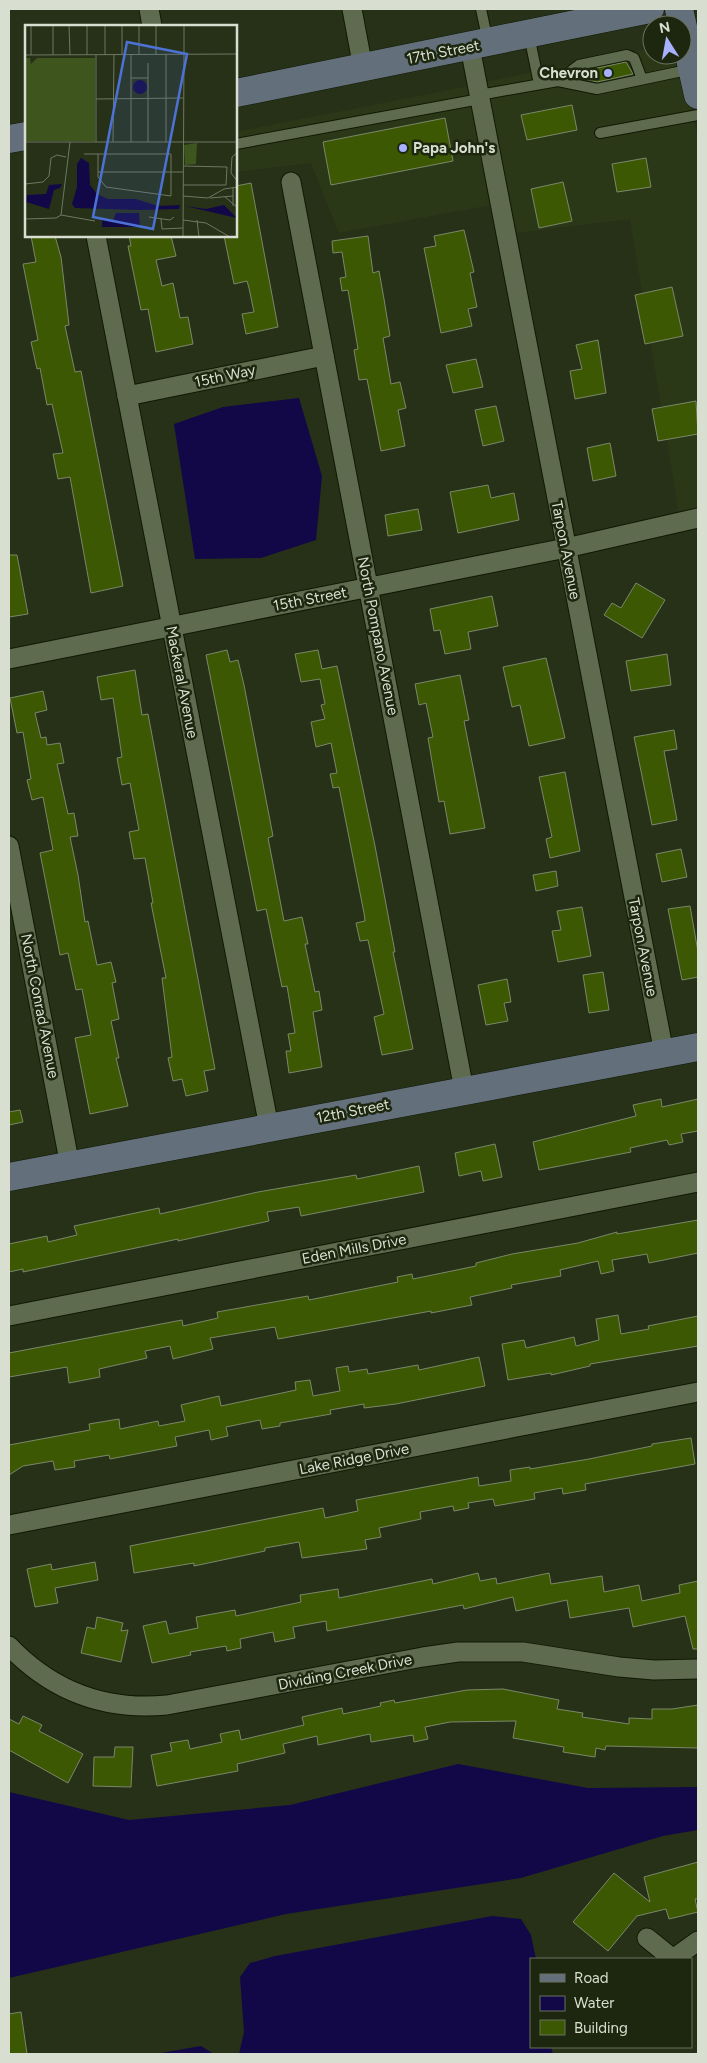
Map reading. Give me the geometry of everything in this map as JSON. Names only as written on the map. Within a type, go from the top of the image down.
[{"type":"street","points":[[149,9],[152,25]]},
{"type":"street","points":[[352,9],[363,68]]},
{"type":"street","name":"17th Street","points":[[238,93],[530,35],[650,9]]},
{"type":"street","points":[[679,9],[696,82]]},
{"type":"street","name":"Tarpon Avenue","points":[[479,45],[479,97],[664,1053]]},
{"type":"street","points":[[9,139],[25,136]]},
{"type":"street","name":"North Pompano Avenue","points":[[291,182],[464,1090]]},
{"type":"street","name":"Mackeral Avenue","points":[[96,238],[269,1127]]},
{"type":"street","name":"15th Way","points":[[127,396],[324,356]]},
{"type":"street","name":"15th Street","points":[[9,659],[566,548],[698,518]]},
{"type":"street","name":"North Conrad Avenue","points":[[9,846],[70,1166]]},
{"type":"street","name":"12th Street","points":[[9,1177],[698,1047]]},
{"type":"street","name":"Eden Mills Drive","points":[[9,1316],[698,1182]]},
{"type":"street","name":"Lake Ridge Drive","points":[[9,1526],[698,1392]]},
{"type":"street","name":"Dividing Creek Drive","points":[[9,1646],[48,1680],[80,1696],[108,1704],[146,1707],[167,1706],[423,1656],[458,1652],[523,1652],[619,1667],[654,1670],[698,1668]]},
{"type":"street","points":[[646,1938],[672,1958]]},
{"type":"street","points":[[674,1958],[698,1941]]},
{"type":"lane","points":[[479,45],[481,9]]},
{"type":"lane","points":[[530,35],[539,84]]},
{"type":"lane","points":[[558,81],[579,65],[627,55],[634,58],[642,79]]},
{"type":"lane","points":[[238,144],[558,81],[597,89],[642,79],[696,82]]},
{"type":"lane","points":[[600,133],[698,115]]},
{"type":"shaded area","points":[[642,50],[642,65],[683,65],[698,140],[698,508],[679,513],[630,219],[516,233],[485,82]]},
{"type":"shaded area","points":[[469,86],[491,205],[339,233],[311,163],[238,172],[238,132]]},
{"type":"water","points":[[299,398],[322,476],[316,540],[261,558],[195,559],[174,424],[223,407]]},
{"type":"water","points":[[458,1764],[588,1788],[698,1787],[698,1830],[663,1836],[521,1878],[286,1914],[9,1978],[9,1792],[129,1820],[290,1805]]},
{"type":"water","points":[[492,1916],[521,1919],[531,1935],[536,1958],[530,1958],[530,2048],[551,2048],[553,2054],[239,2054],[244,2032],[240,1977],[250,1963],[275,1956]]},
{"type":"water","points":[[201,2046],[214,2054],[155,2054]]},
{"type":"building","points":[[626,62],[633,74],[597,82],[585,79],[583,71]]},
{"type":"building","points":[[572,105],[577,130],[527,140],[521,115]]},
{"type":"building","points":[[445,118],[453,161],[331,185],[323,142]]},
{"type":"building","points":[[646,158],[651,187],[617,192],[612,164]]},
{"type":"building","points":[[563,182],[572,221],[539,228],[531,189]]},
{"type":"building","points":[[251,183],[278,327],[246,334],[242,314],[254,312],[249,288],[247,281],[234,284],[224,238],[238,238],[238,186]]},
{"type":"building","points":[[464,230],[474,272],[470,273],[477,307],[468,309],[472,326],[441,333],[424,248],[436,246],[434,236]]},
{"type":"building","points":[[368,236],[373,273],[379,271],[390,336],[383,338],[391,384],[400,382],[406,408],[398,410],[405,446],[381,451],[367,379],[359,380],[354,350],[358,349],[348,290],[342,291],[340,278],[346,277],[342,252],[333,253],[332,241]]},
{"type":"building","points":[[31,238],[56,238],[61,257],[69,325],[65,326],[75,372],[81,371],[123,586],[91,593],[70,477],[58,479],[53,454],[63,453],[52,404],[47,405],[40,368],[37,369],[31,342],[38,340],[23,264],[36,262]]},
{"type":"building","points":[[129,238],[172,238],[176,256],[156,260],[162,286],[173,283],[180,318],[188,317],[193,344],[156,352],[148,309],[141,310],[128,246],[131,246]]},
{"type":"building","points":[[672,287],[683,336],[645,344],[635,295]]},
{"type":"building","points":[[598,340],[606,393],[575,399],[570,371],[582,369],[576,345]]},
{"type":"building","points":[[476,359],[483,387],[453,393],[446,365]]},
{"type":"building","points":[[696,401],[698,434],[658,441],[652,409]]},
{"type":"building","points":[[496,406],[504,441],[483,446],[475,410]]},
{"type":"building","points":[[610,443],[616,476],[593,481],[587,448]]},
{"type":"building","points":[[488,485],[491,498],[514,493],[519,520],[458,533],[450,492]]},
{"type":"building","points":[[418,509],[422,530],[388,536],[385,515]]},
{"type":"building","points":[[9,555],[17,555],[28,614],[9,617]]},
{"type":"building","points":[[636,583],[665,600],[642,638],[604,615],[612,603],[621,608]]},
{"type":"building","points":[[492,596],[498,626],[468,632],[471,649],[445,654],[440,630],[434,631],[430,609]]},
{"type":"building","points":[[227,650],[230,662],[238,660],[244,685],[273,836],[268,838],[284,921],[302,917],[308,944],[305,944],[315,992],[319,991],[322,1010],[313,1012],[322,1067],[289,1073],[286,1051],[291,1051],[288,1034],[295,1033],[287,986],[282,987],[266,909],[257,911],[206,655]]},
{"type":"building","points":[[318,650],[322,669],[337,666],[375,846],[395,952],[393,952],[413,1049],[382,1055],[374,1017],[384,1014],[368,940],[360,941],[356,923],[365,921],[364,913],[339,787],[333,788],[330,774],[337,773],[331,743],[316,747],[311,722],[325,719],[321,705],[325,704],[320,679],[301,682],[295,654]]},
{"type":"building","points":[[667,654],[671,685],[631,691],[626,661]]},
{"type":"building","points":[[546,658],[565,738],[529,746],[520,705],[512,707],[503,667]]},
{"type":"building","points":[[135,670],[142,715],[148,714],[215,1069],[204,1071],[208,1091],[186,1096],[182,1079],[173,1081],[168,1058],[172,1057],[162,978],[166,978],[151,903],[153,903],[145,858],[134,859],[129,832],[139,830],[130,783],[122,785],[117,758],[122,757],[113,698],[101,700],[97,677]]},
{"type":"building","points":[[460,675],[469,720],[464,721],[485,828],[450,834],[444,801],[439,802],[428,738],[433,737],[426,703],[419,705],[415,684]]},
{"type":"building","points":[[43,691],[47,710],[35,713],[41,738],[46,737],[47,745],[60,743],[64,763],[57,764],[68,814],[74,813],[78,836],[70,837],[85,922],[88,921],[97,965],[111,962],[116,982],[112,983],[119,1019],[111,1021],[119,1058],[116,1058],[128,1106],[90,1114],[75,1038],[91,1035],[82,989],[76,990],[68,953],[60,955],[40,853],[53,850],[43,797],[32,800],[27,780],[31,779],[23,732],[17,733],[10,698]]},
{"type":"building","points":[[674,730],[677,749],[664,751],[677,820],[652,825],[634,737]]},
{"type":"building","points":[[565,772],[580,851],[550,858],[546,839],[552,837],[539,777]]},
{"type":"building","points":[[681,849],[687,877],[662,882],[656,854]]},
{"type":"building","points":[[556,871],[558,886],[536,891],[533,875]]},
{"type":"building","points":[[690,906],[698,952],[698,977],[682,980],[668,909]]},
{"type":"building","points":[[582,907],[591,956],[558,962],[552,931],[561,930],[557,911]]},
{"type":"building","points":[[603,972],[609,1010],[589,1013],[583,975]]},
{"type":"building","points":[[507,979],[511,1002],[504,1003],[508,1021],[486,1025],[478,985]]},
{"type":"building","points":[[661,1099],[662,1107],[698,1099],[698,1131],[681,1134],[683,1142],[669,1145],[667,1140],[630,1148],[631,1152],[539,1170],[533,1142],[636,1116],[633,1105]]},
{"type":"building","points":[[20,1110],[23,1122],[9,1125],[9,1112]]},
{"type":"building","points":[[495,1144],[502,1177],[483,1181],[481,1171],[459,1176],[455,1153]]},
{"type":"building","points":[[419,1166],[424,1192],[301,1216],[299,1207],[267,1212],[269,1221],[23,1272],[23,1269],[9,1272],[9,1244],[47,1236],[48,1242],[77,1235],[74,1226],[159,1208],[160,1214],[258,1192],[356,1175],[357,1179]]},
{"type":"building","points":[[698,1220],[698,1253],[649,1263],[647,1254],[612,1260],[614,1271],[601,1274],[598,1261],[560,1270],[561,1276],[511,1285],[512,1288],[470,1297],[472,1305],[278,1339],[275,1327],[210,1338],[213,1349],[173,1359],[170,1346],[145,1351],[147,1358],[99,1369],[100,1377],[69,1383],[67,1367],[9,1377],[9,1353],[182,1320],[183,1326],[218,1318],[217,1312],[308,1296],[309,1300],[398,1282],[397,1277],[412,1274],[413,1279],[476,1266],[476,1263],[512,1254],[578,1243],[617,1232],[617,1234]]},
{"type":"building","points":[[618,1315],[621,1334],[649,1329],[648,1326],[698,1316],[698,1346],[590,1364],[590,1366],[551,1375],[551,1373],[508,1380],[502,1344],[524,1340],[526,1348],[574,1337],[576,1346],[599,1340],[596,1319]]},
{"type":"building","points":[[479,1357],[485,1386],[396,1404],[364,1408],[364,1404],[330,1410],[331,1414],[280,1423],[280,1426],[262,1429],[260,1420],[226,1427],[228,1436],[211,1440],[209,1430],[175,1437],[177,1446],[110,1459],[109,1455],[74,1461],[75,1467],[55,1470],[53,1461],[23,1466],[9,1475],[9,1445],[90,1430],[89,1424],[119,1419],[120,1429],[158,1421],[159,1426],[185,1421],[181,1405],[219,1396],[221,1406],[296,1390],[295,1382],[310,1380],[313,1396],[340,1391],[336,1368],[348,1366],[349,1372],[367,1369],[368,1374],[418,1365],[419,1370]]},
{"type":"building","points":[[691,1438],[695,1464],[585,1484],[586,1490],[563,1494],[562,1488],[534,1493],[535,1499],[495,1506],[493,1499],[468,1503],[469,1508],[454,1511],[453,1506],[420,1512],[421,1519],[379,1528],[381,1537],[365,1540],[367,1549],[302,1558],[299,1542],[265,1548],[265,1551],[194,1566],[194,1563],[134,1573],[130,1546],[323,1508],[325,1518],[358,1511],[356,1500],[478,1477],[479,1486],[511,1481],[510,1470],[530,1467],[530,1469],[589,1459],[652,1446],[652,1444]]},
{"type":"building","points":[[95,1562],[98,1580],[55,1588],[58,1603],[35,1607],[27,1569],[51,1564],[52,1570]]},
{"type":"building","points":[[478,1573],[480,1581],[496,1578],[497,1584],[549,1573],[551,1584],[602,1576],[604,1592],[639,1585],[642,1601],[680,1593],[679,1585],[698,1581],[698,1649],[693,1649],[685,1616],[633,1627],[629,1608],[570,1618],[567,1600],[516,1611],[513,1597],[464,1609],[463,1605],[327,1631],[326,1621],[293,1627],[295,1638],[275,1642],[273,1632],[240,1639],[241,1648],[227,1651],[226,1646],[190,1652],[191,1655],[152,1663],[143,1626],[166,1621],[169,1634],[198,1628],[196,1617],[235,1610],[236,1616],[301,1602],[300,1595],[338,1589],[339,1598],[432,1579],[433,1584]]},
{"type":"building","points":[[97,1617],[123,1623],[121,1631],[128,1630],[121,1662],[81,1653],[87,1627],[95,1629]]},
{"type":"building","points":[[503,1689],[559,1700],[557,1709],[583,1713],[582,1717],[629,1724],[629,1718],[652,1719],[652,1709],[672,1709],[698,1705],[698,1748],[606,1746],[605,1750],[596,1748],[595,1757],[563,1752],[564,1747],[513,1738],[516,1721],[450,1722],[425,1727],[428,1739],[414,1742],[413,1735],[371,1742],[370,1734],[318,1745],[317,1736],[283,1744],[285,1753],[237,1764],[238,1771],[157,1786],[151,1755],[172,1751],[170,1743],[188,1740],[190,1749],[222,1742],[220,1734],[239,1730],[241,1740],[304,1725],[302,1717],[342,1708],[343,1714],[381,1706],[380,1703],[394,1700],[395,1703],[467,1690]]},
{"type":"building","points":[[23,1716],[42,1725],[39,1731],[83,1754],[68,1783],[9,1750],[9,1719],[19,1724]]},
{"type":"building","points":[[115,1747],[133,1747],[131,1787],[93,1786],[94,1757],[114,1757]]},
{"type":"building","points":[[698,1862],[698,1899],[695,1899],[698,1912],[669,1919],[666,1909],[637,1916],[608,1951],[573,1922],[614,1873],[650,1902],[644,1877]]},
{"type":"building","points":[[21,2012],[27,2054],[9,2054],[9,2014]]},
{"type":"place","name":"Chevron","points":[[608,73]]},
{"type":"place","name":"Papa John's","points":[[403,148]]}]
